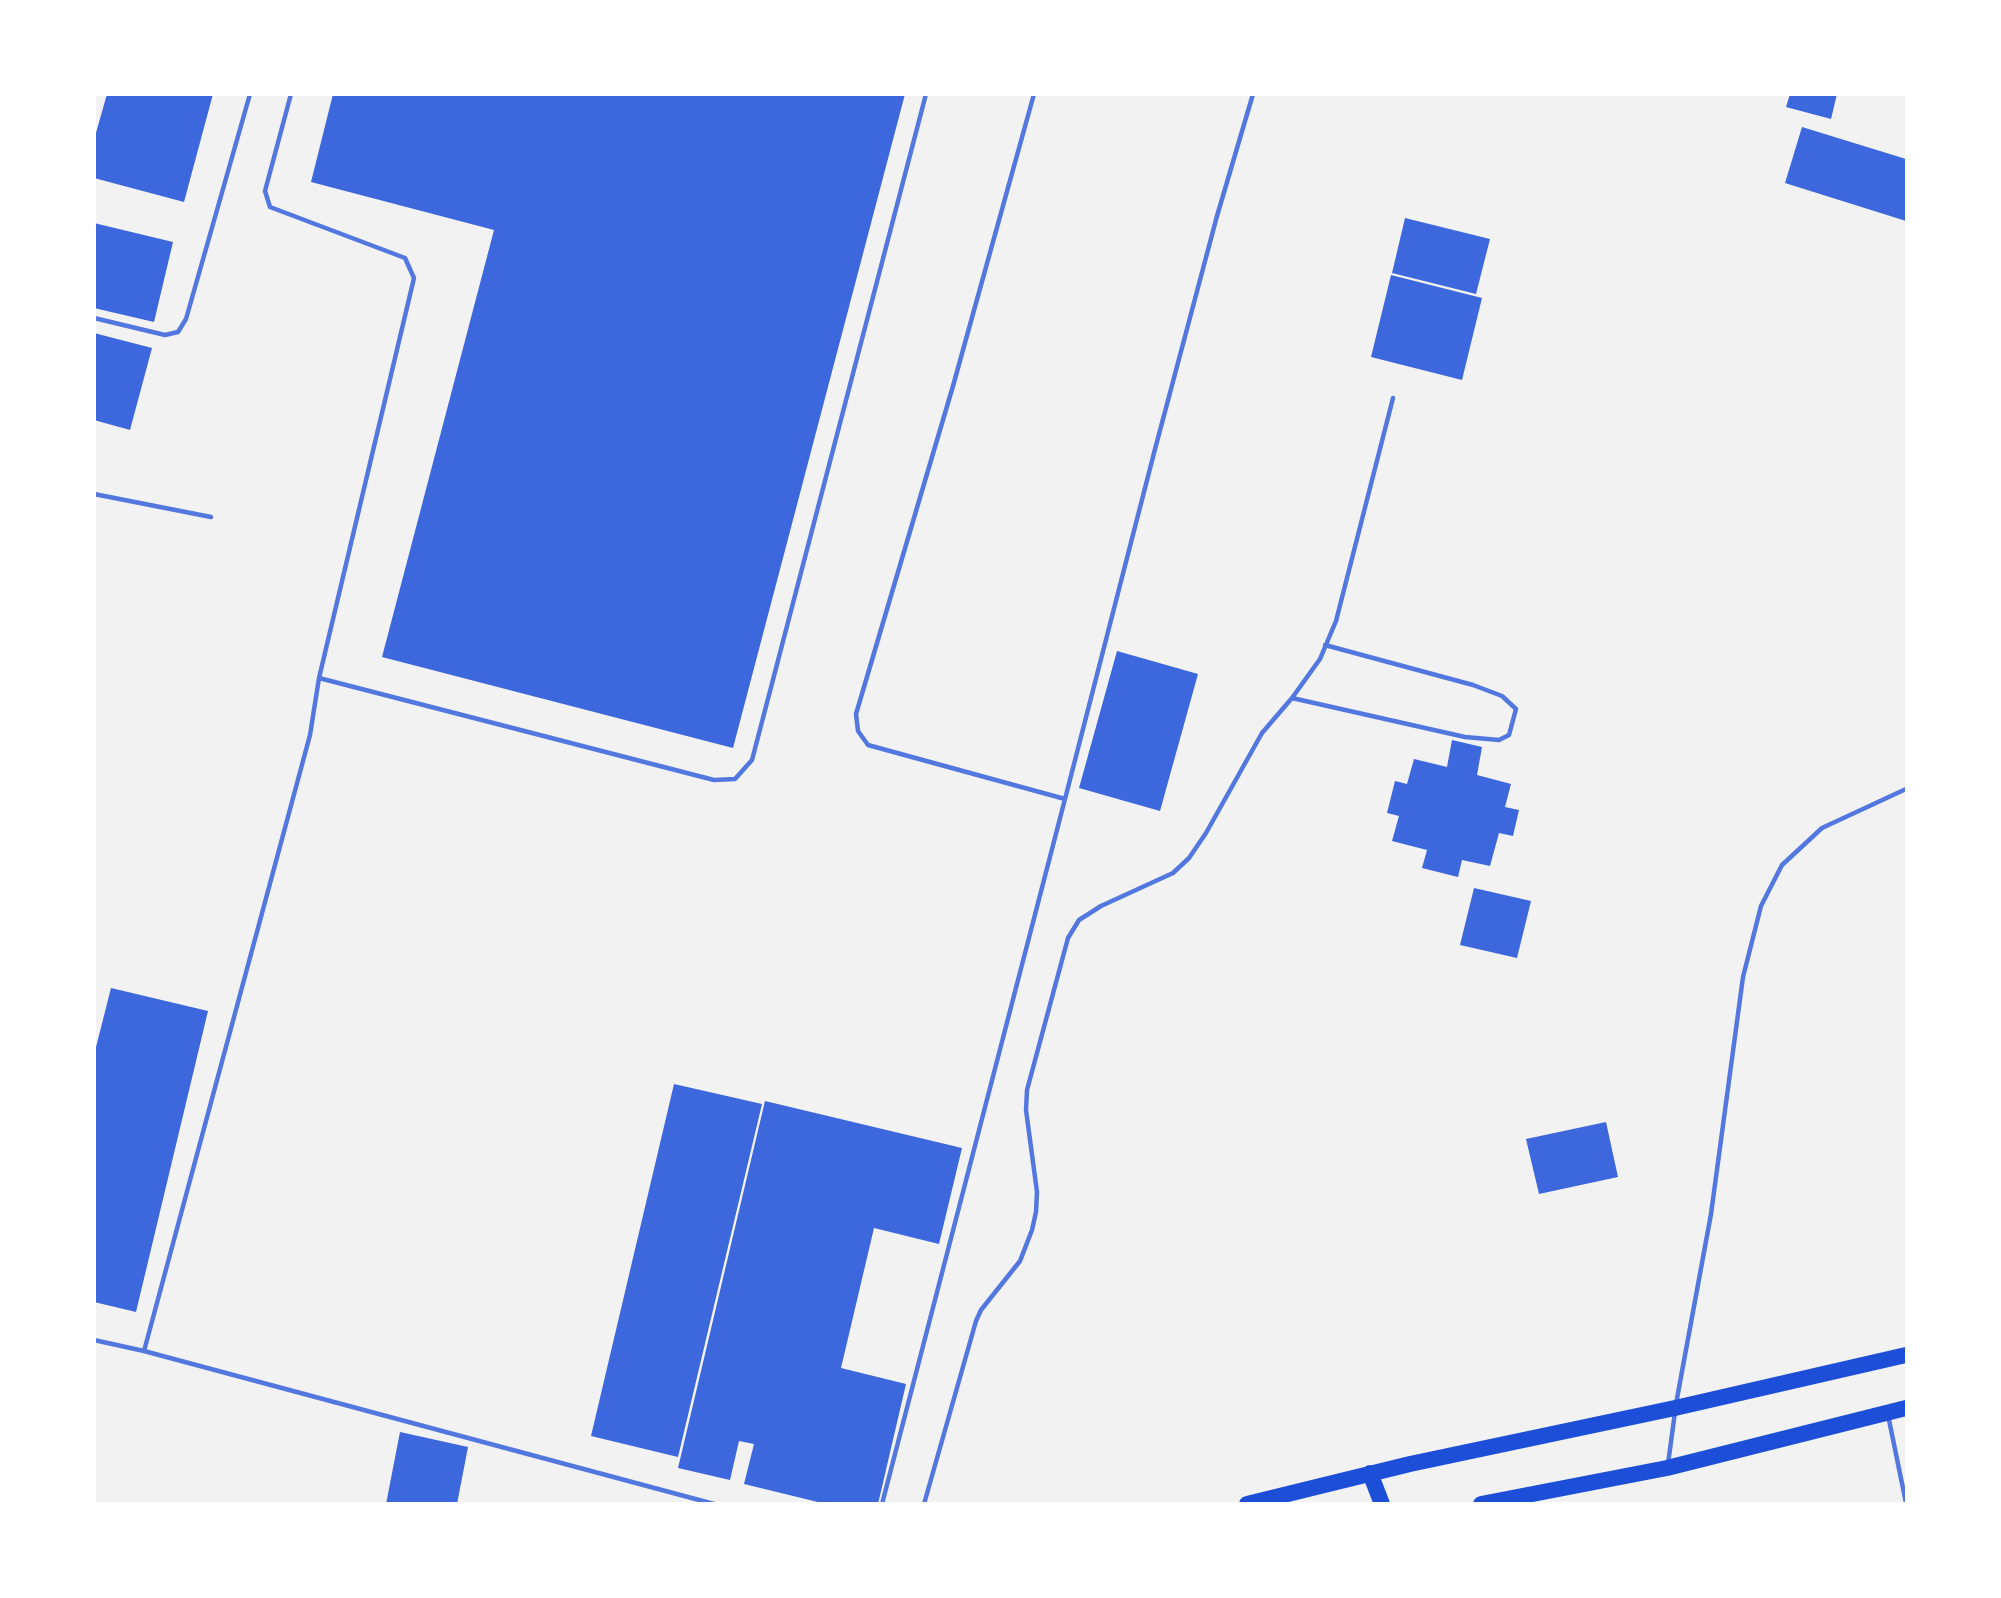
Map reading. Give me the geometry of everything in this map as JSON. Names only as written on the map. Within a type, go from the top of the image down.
[{"type":"highway","points":[[1247,1503],[1370,1473],[1675,1408],[1906,1355]]},
{"type":"highway","points":[[1481,1503],[1667,1468],[1906,1408]]},
{"type":"highway","points":[[1370,1473],[1382,1503]]},
{"type":"lane","points":[[94,318],[165,335],[178,332],[186,319],[250,94]]},
{"type":"lane","points":[[144,1351],[310,735],[319,678],[414,278],[405,258],[270,207],[265,191],[291,94]]},
{"type":"lane","points":[[319,678],[714,780],[735,779],[752,760],[926,94]]},
{"type":"lane","points":[[1034,94],[953,386],[856,714],[858,731],[868,745],[1065,799]]},
{"type":"lane","points":[[882,1503],[1157,442],[1217,216],[1253,94]]},
{"type":"lane","points":[[924,1503],[976,1321],[981,1310],[1020,1261],[1034,1221],[1037,1192],[1026,1110],[1027,1090],[1068,938],[1079,920],[1101,906],[1173,873],[1189,858],[1206,833],[1262,733],[1292,698],[1320,659],[1336,621],[1393,398]]},
{"type":"lane","points":[[94,494],[211,518]]},
{"type":"lane","points":[[1292,698],[1464,737],[1499,740],[1509,735],[1516,709],[1502,696],[1473,685],[1325,645]]},
{"type":"lane","points":[[1667,1468],[1675,1408],[1710,1214],[1743,977],[1761,906],[1782,865],[1822,828],[1906,789]]},
{"type":"lane","points":[[94,1340],[144,1351],[714,1503]]},
{"type":"lane","points":[[1888,1413],[1906,1503]]},
{"type":"building","points":[[107,94],[213,94],[184,202],[94,178],[94,140]]},
{"type":"building","points":[[333,94],[905,94],[733,748],[382,657],[494,230],[311,182]]},
{"type":"building","points":[[1790,94],[1837,94],[1831,119],[1786,107]]},
{"type":"building","points":[[1802,127],[1906,159],[1906,221],[1785,183]]},
{"type":"building","points":[[1405,218],[1490,239],[1476,294],[1392,273]]},
{"type":"building","points":[[94,223],[173,242],[154,322],[94,308]]},
{"type":"building","points":[[1391,275],[1482,298],[1462,380],[1371,357]]},
{"type":"building","points":[[94,333],[152,348],[130,430],[94,420]]},
{"type":"building","points":[[1117,651],[1198,674],[1160,811],[1079,788]]},
{"type":"building","points":[[1452,740],[1482,747],[1477,775],[1511,784],[1505,807],[1519,810],[1513,836],[1499,833],[1490,866],[1462,860],[1458,877],[1422,868],[1427,850],[1392,841],[1399,816],[1387,813],[1395,781],[1407,784],[1414,759],[1447,767]]},
{"type":"building","points":[[1474,888],[1531,901],[1517,958],[1460,945]]},
{"type":"building","points":[[111,988],[208,1011],[136,1312],[94,1302],[94,1055]]},
{"type":"building","points":[[674,1084],[762,1104],[678,1457],[591,1436]]},
{"type":"building","points":[[765,1101],[962,1148],[939,1244],[874,1228],[841,1368],[906,1384],[878,1504],[826,1504],[744,1484],[754,1444],[739,1441],[730,1480],[678,1468]]},
{"type":"building","points":[[1606,1122],[1618,1177],[1539,1194],[1526,1139]]},
{"type":"building","points":[[400,1432],[468,1447],[457,1504],[386,1504]]}]
